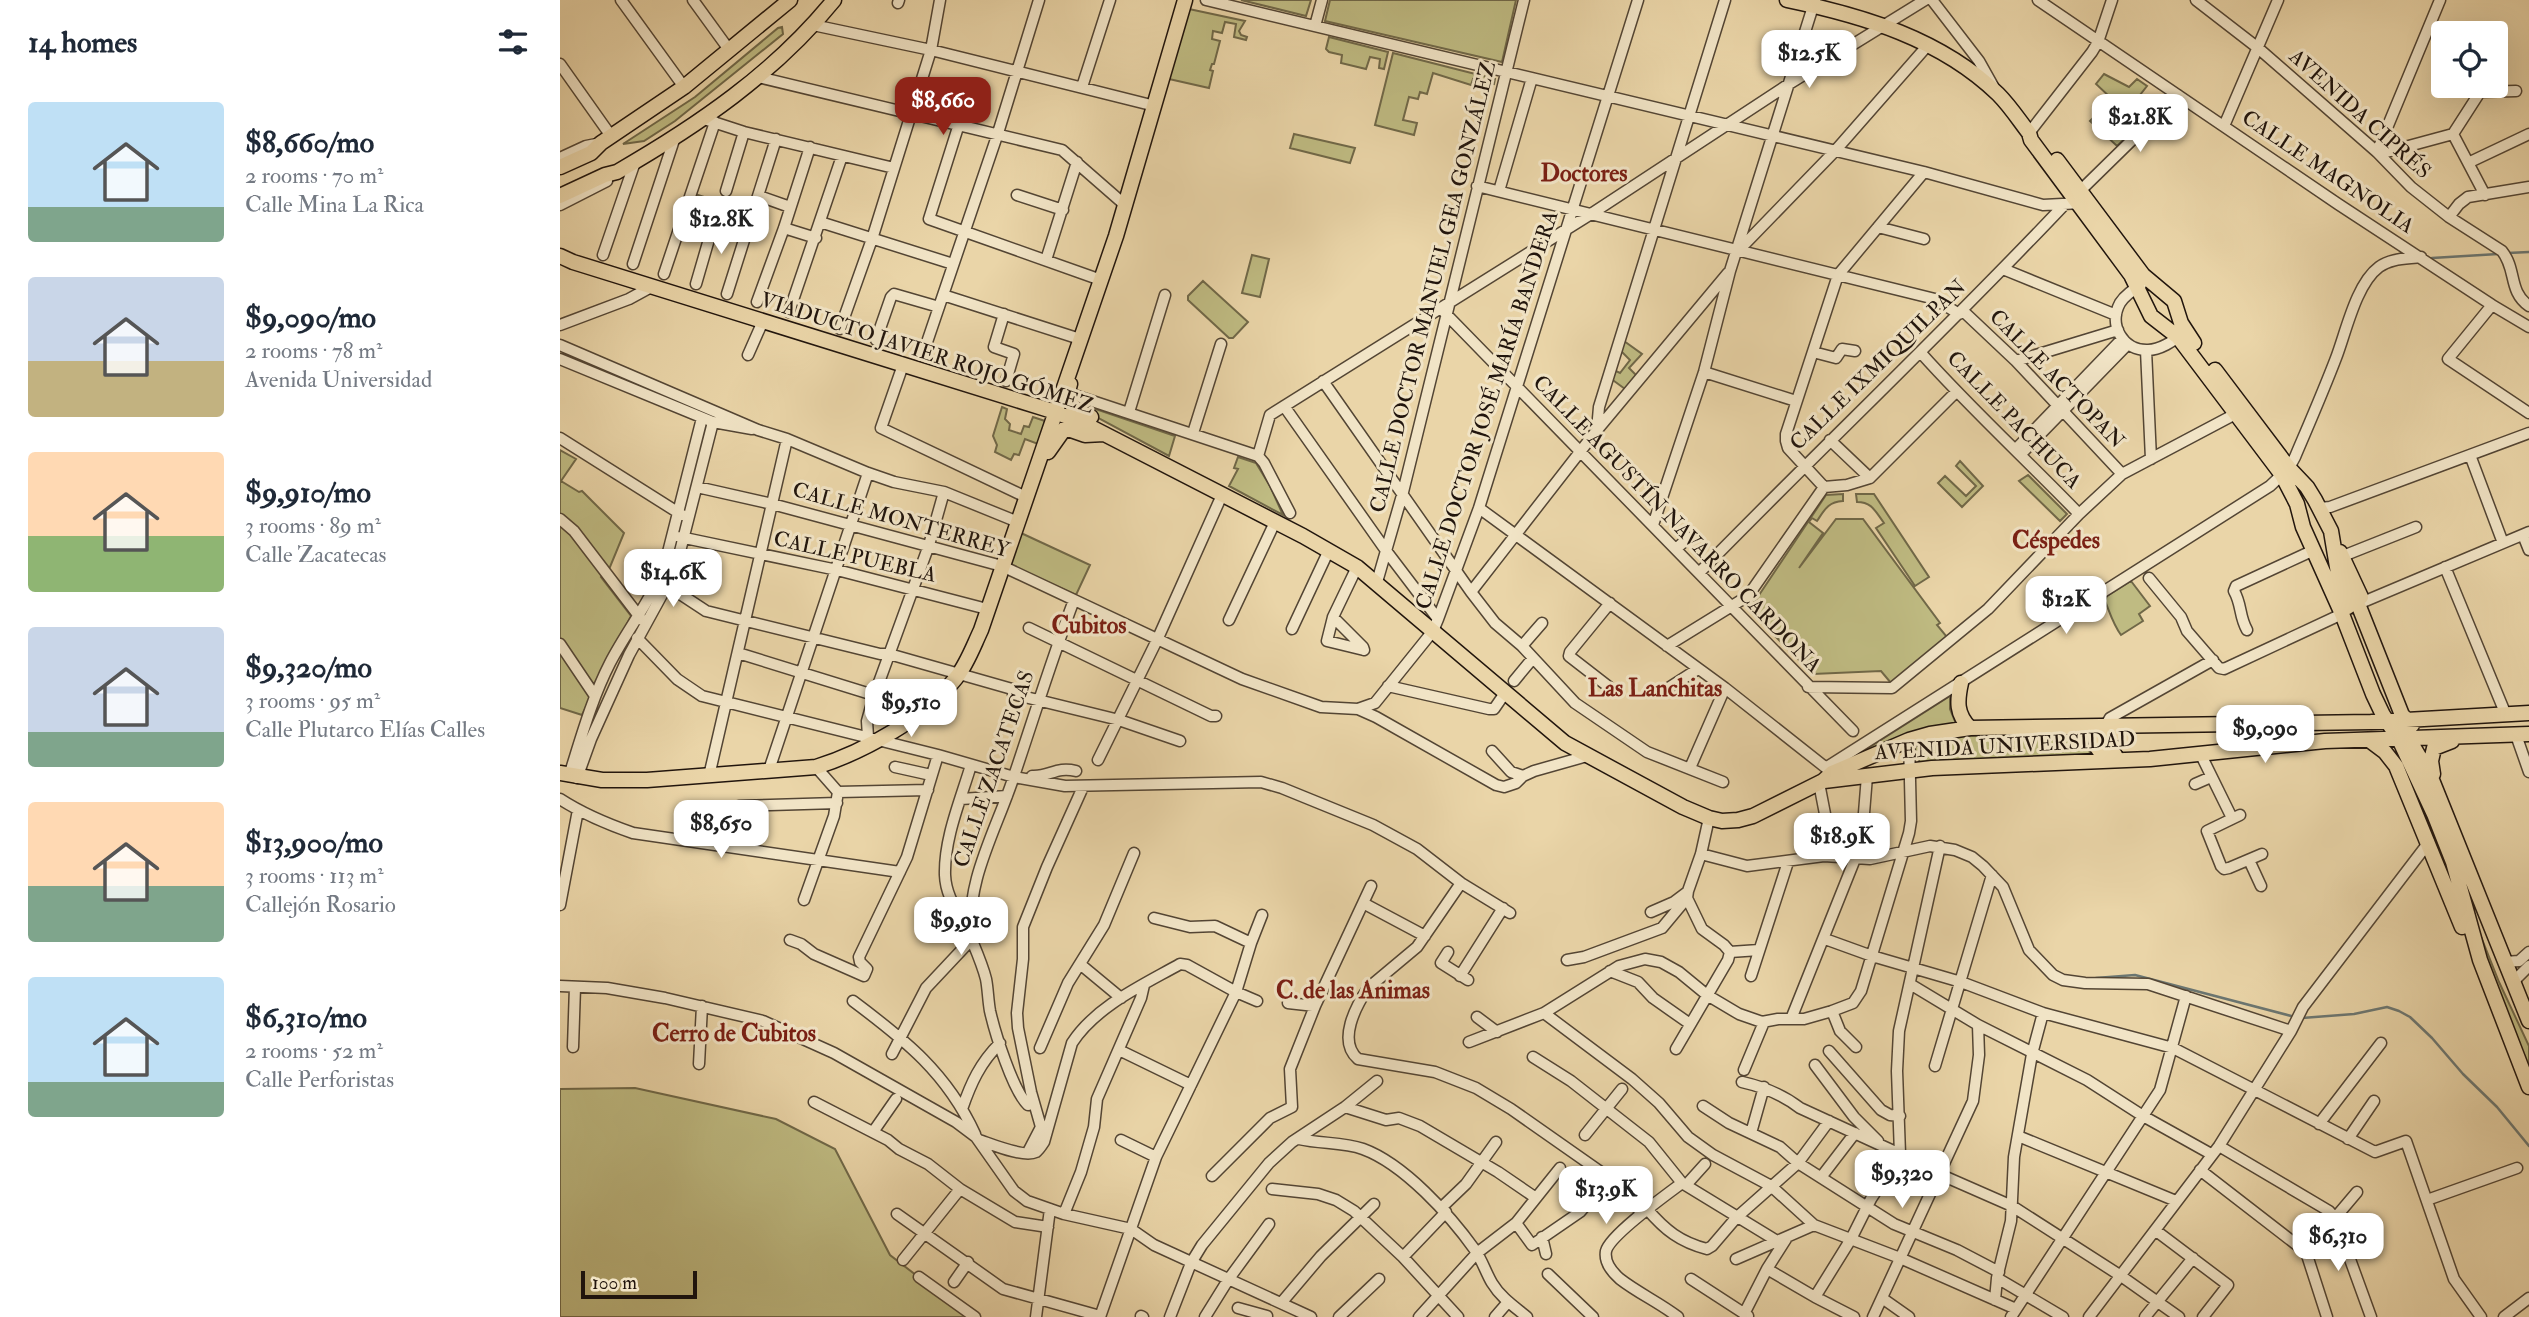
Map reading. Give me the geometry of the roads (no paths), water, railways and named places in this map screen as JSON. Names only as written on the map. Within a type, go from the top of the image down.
[{"type":"main road","points":[[560,196],[606,175],[617,173],[675,137],[709,120],[816,22],[834,0]]},
{"type":"main road","points":[[569,776],[647,780],[816,766],[839,759],[922,710],[957,676],[973,648],[1055,412],[1070,381],[1069,372],[1125,205],[1185,0]]},
{"type":"main road","points":[[1787,0],[1814,3],[1884,24],[1928,45],[1998,94],[2143,284],[2151,316],[2181,335],[2286,472],[2303,527],[2342,614],[2373,694],[2383,715],[2400,729]]},
{"type":"main road","points":[[560,167],[591,153],[684,87],[785,2]]},
{"type":"main road","name":"VIADUCTO JAVIER ROJO GÓMEZ","points":[[564,260],[1055,412],[1106,434],[1329,550],[1436,625],[1509,687],[1564,743],[1642,787],[1709,818],[1722,821],[1753,816],[1827,777]]},
{"type":"main road","points":[[2143,284],[2174,300],[2181,335]]},
{"type":"main road","points":[[1065,392],[1072,407],[1092,418],[1106,434]]},
{"type":"main road","points":[[1039,461],[1065,428],[1085,435],[1106,434]]},
{"type":"main road","points":[[2286,472],[2307,487],[2320,508],[2363,602],[2400,729],[2453,862],[2480,960],[2529,1087]]},
{"type":"main road","points":[[2297,504],[2338,573]]},
{"type":"main road","points":[[2331,531],[2338,573],[2350,613],[2391,713],[2434,782],[2529,1021]]},
{"type":"main road","points":[[1962,683],[1958,708],[1963,722],[1970,728]]},
{"type":"main road","points":[[2363,722],[2370,711],[2373,694]]},
{"type":"main road","points":[[2369,740],[2430,719],[2529,713]]},
{"type":"main road","points":[[2429,738],[2424,727],[2430,719]]},
{"type":"main road","points":[[2363,722],[2429,738],[2522,735]]},
{"type":"main road","points":[[2363,722],[2372,732],[2369,740]]},
{"type":"main road","name":"AVENIDA UNIVERSIDAD","points":[[1827,777],[1909,740],[1970,728],[2363,722]]},
{"type":"main road","points":[[2150,758],[2101,753],[2097,751],[2097,739],[2108,733],[2166,732],[2180,726]]},
{"type":"main road","points":[[2434,782],[2431,761],[2434,748],[2468,738]]},
{"type":"main road","points":[[2369,740],[2385,752],[2396,766],[2469,943],[2480,960]]},
{"type":"main road","name":"AVENIDA UNIVERSIDAD","points":[[1827,777],[1867,776],[1910,770],[2201,755],[2325,741],[2369,740]]},
{"type":"main road","points":[[2458,884],[2479,921],[2501,975],[2523,1007]]},
{"type":"street","points":[[621,0],[684,87]]},
{"type":"street","points":[[693,0],[730,51]]},
{"type":"street","points":[[816,22],[842,0]]},
{"type":"street","points":[[840,329],[912,113],[931,50],[940,0]]},
{"type":"street","points":[[923,355],[998,133],[1039,0]]},
{"type":"street","points":[[1082,87],[1110,0]]},
{"type":"street","points":[[1206,0],[1506,71],[1689,118],[1924,172],[2043,205],[2076,196]]},
{"type":"street","points":[[1315,26],[1322,0]]},
{"type":"street","name":"CALLE DOCTOR MANUEL GEA GONZÁLEZ","points":[[1377,582],[1403,492],[1524,0]]},
{"type":"street","name":"CALLE DOCTOR JOSÉ MARÍA BANDERA","points":[[1358,709],[1375,703],[1436,625],[1479,508],[1637,0]]},
{"type":"street","points":[[1597,430],[1599,407],[1725,0]]},
{"type":"street","points":[[1258,456],[1270,415],[1447,307],[1678,156],[1727,127],[1789,84],[1926,0]]},
{"type":"street","points":[[1932,0],[1979,61],[1998,94]]},
{"type":"street","name":"CALLE MAGNOLIA","points":[[2038,0],[2492,305],[2529,327]]},
{"type":"street","points":[[2029,133],[2098,42],[2112,0]]},
{"type":"street","name":"AVENIDA CIPRÉS","points":[[2196,0],[2258,48],[2378,153],[2411,187],[2449,217],[2505,254],[2516,293],[2520,300],[2529,306]]},
{"type":"street","points":[[2224,126],[2278,0]]},
{"type":"street","points":[[2378,153],[2440,0]]},
{"type":"street","points":[[1653,525],[1704,372],[1730,271],[1814,3]]},
{"type":"street","points":[[816,22],[1155,106]]},
{"type":"street","points":[[1738,251],[1835,151],[1928,45]]},
{"type":"street","points":[[560,64],[606,140],[560,158]]},
{"type":"street","points":[[758,77],[1062,150],[1125,205]]},
{"type":"street","points":[[1499,191],[1532,78]]},
{"type":"street","points":[[2378,153],[2453,134],[2480,92],[2516,90]]},
{"type":"street","name":"CALLE IXMIQUILPAN","points":[[1699,573],[1804,465],[1922,353],[2178,95]]},
{"type":"street","points":[[664,274],[686,213],[709,120],[744,132],[894,168]]},
{"type":"street","points":[[959,124],[929,219],[1101,280]]},
{"type":"street","points":[[726,191],[744,132]]},
{"type":"street","points":[[2453,134],[2485,195]]},
{"type":"street","points":[[2470,162],[2529,134]]},
{"type":"street","points":[[634,264],[675,137]]},
{"type":"street","points":[[727,293],[776,139]]},
{"type":"street","points":[[757,302],[810,147]]},
{"type":"street","points":[[789,312],[842,156]]},
{"type":"street","points":[[603,255],[635,162]]},
{"type":"street","points":[[1046,260],[1077,162]]},
{"type":"street","points":[[1824,487],[1786,441],[1796,401],[1838,275],[1924,172]]},
{"type":"street","points":[[560,205],[617,173]]},
{"type":"street","name":"CALLE ACTOPAN","points":[[1477,186],[1935,299],[1961,312],[2016,361],[2122,474]]},
{"type":"street","points":[[2449,217],[2462,200],[2529,187]]},
{"type":"street","points":[[1017,195],[1063,210]]},
{"type":"street","points":[[759,196],[790,207]]},
{"type":"street","points":[[686,213],[714,222],[696,284]]},
{"type":"street","points":[[820,222],[953,264]]},
{"type":"street","points":[[1878,227],[1924,239]]},
{"type":"street","points":[[784,228],[816,238]]},
{"type":"street","points":[[1827,777],[1962,683],[2270,486],[2286,472],[2336,358],[2356,303],[2370,277],[2380,266],[2393,260],[2421,257]]},
{"type":"street","points":[[2003,269],[2116,315]]},
{"type":"street","points":[[1471,592],[1597,430],[1730,271]]},
{"type":"street","points":[[2122,338],[2116,315],[2120,303],[2128,293],[2143,284]]},
{"type":"street","points":[[560,325],[629,299],[651,287]]},
{"type":"street","points":[[876,340],[894,294],[939,307]]},
{"type":"street","points":[[943,295],[1080,339]]},
{"type":"street","points":[[1129,412],[1165,295]]},
{"type":"street","points":[[2492,305],[2448,359],[2529,413]]},
{"type":"street","name":"CALLE AGUSTÍN NAVARRO CARDONA","points":[[1447,307],[1517,386],[1853,731]]},
{"type":"street","points":[[1004,314],[994,347],[1014,354],[1006,381]]},
{"type":"street","points":[[748,355],[763,321]]},
{"type":"street","points":[[2016,361],[2122,338],[2146,350],[2163,346],[2181,335]]},
{"type":"street","points":[[2018,451],[2122,338]]},
{"type":"street","points":[[1193,433],[1221,344]]},
{"type":"street","points":[[560,345],[867,473],[894,482],[944,492],[1018,522]]},
{"type":"street","points":[[1813,352],[1836,358],[1842,349],[1855,351]]},
{"type":"street","points":[[2146,350],[2151,459]]},
{"type":"street","name":"CALLE PACHUCA","points":[[1922,353],[1956,392],[2079,514]]},
{"type":"street","points":[[560,359],[707,420],[736,428],[758,429]]},
{"type":"street","points":[[903,365],[881,428],[1026,497]]},
{"type":"street","points":[[1704,372],[1796,401]]},
{"type":"street","points":[[1323,381],[1471,592],[1496,623],[1534,658],[1575,703],[1647,752],[1724,782]]},
{"type":"street","points":[[1065,392],[1258,456],[1290,513]]},
{"type":"street","points":[[1824,487],[1847,485],[1870,478],[1956,392]]},
{"type":"street","points":[[1284,406],[1436,625]]},
{"type":"street","points":[[1808,687],[1892,688],[1988,609],[2079,514],[2122,474],[2241,411]]},
{"type":"street","points":[[684,516],[697,487],[707,420]]},
{"type":"street","points":[[569,776],[595,696],[610,664],[668,586],[707,420]]},
{"type":"street","points":[[2320,508],[2330,507],[2529,433]]},
{"type":"street","points":[[560,439],[684,516]]},
{"type":"street","points":[[709,776],[787,439]]},
{"type":"street","points":[[1830,440],[1870,478]]},
{"type":"street","points":[[2470,454],[2503,542]]},
{"type":"street","points":[[769,771],[867,473]]},
{"type":"street","name":"CALLE MONTERREY","points":[[697,487],[772,504],[1002,566],[1242,678],[1321,707],[1358,709],[1496,785],[1504,787],[1516,783],[1534,771],[1587,756]]},
{"type":"street","points":[[1667,646],[1748,596],[1824,487]]},
{"type":"street","points":[[873,739],[867,721],[885,656],[929,545],[944,492]]},
{"type":"street","points":[[1098,760],[1158,638],[1222,495]]},
{"type":"street","points":[[1479,508],[1725,688],[1827,777]]},
{"type":"street","points":[[560,519],[574,531],[643,620]]},
{"type":"street","points":[[1229,620],[1275,523]]},
{"type":"street","points":[[2343,556],[2416,527]]},
{"type":"street","points":[[2363,602],[2526,534],[2529,550]]},
{"type":"street","points":[[569,776],[591,739],[679,537]]},
{"type":"street","name":"CALLE PUEBLA","points":[[679,537],[837,570],[987,609]]},
{"type":"street","points":[[1676,549],[1688,538]]},
{"type":"street","points":[[1292,629],[1329,550]]},
{"type":"street","points":[[2247,630],[2239,617],[2242,604],[2234,591],[2236,586],[2314,550]]},
{"type":"street","points":[[2445,567],[2506,715]]},
{"type":"street","points":[[1333,617],[1364,650],[1327,641],[1333,617],[1357,568]]},
{"type":"street","points":[[2149,578],[2181,617],[2187,631],[2219,668],[2224,669],[2342,614]]},
{"type":"street","points":[[668,586],[706,611],[885,656],[957,676],[1010,695],[1018,694],[1119,720],[1180,741]]},
{"type":"street","name":"CALLE ZACATECAS","points":[[972,939],[970,905],[976,879],[1015,776],[1074,600]]},
{"type":"street","points":[[1609,687],[1569,656],[1610,603]]},
{"type":"street","points":[[1980,614],[1989,625]]},
{"type":"street","points":[[1522,646],[1542,623]]},
{"type":"street","points":[[1029,628],[1211,716],[1216,716]]},
{"type":"street","points":[[637,638],[677,679],[702,696],[786,715],[1015,776],[1065,786],[1261,782],[1282,788],[1373,825],[1417,849],[1461,883],[1507,910],[1464,978],[1441,963],[1448,952]]},
{"type":"street","points":[[560,644],[595,696]]},
{"type":"street","points":[[738,653],[922,710]]},
{"type":"street","points":[[1388,686],[1494,709],[1534,658]]},
{"type":"street","points":[[2105,727],[2110,718],[2213,660]]},
{"type":"street","points":[[1670,687],[1698,669]]},
{"type":"street","points":[[1690,768],[1725,688]]},
{"type":"street","points":[[2522,735],[2529,772]]},
{"type":"street","points":[[1469,1041],[1544,1013],[1610,971],[1645,959],[1661,961],[1707,995],[1739,1014],[1764,1022],[1804,1019],[1832,1011],[1858,998],[1911,821],[1909,740]]},
{"type":"street","points":[[1492,751],[1511,772],[1523,776]]},
{"type":"street","points":[[790,940],[864,976],[867,969],[859,957],[907,857],[938,755]]},
{"type":"street","points":[[2201,755],[2211,777],[2236,817],[2207,831],[2224,869],[2262,854]]},
{"type":"street","points":[[971,765],[950,838],[945,874],[950,899],[972,939],[986,978],[989,1008],[1000,1043],[1018,1092],[1028,1105]]},
{"type":"street","points":[[816,766],[838,797]]},
{"type":"street","points":[[895,767],[931,775]]},
{"type":"street","points":[[1015,776],[1040,776],[1060,768],[1076,771]]},
{"type":"street","points":[[1864,813],[1867,776]]},
{"type":"street","points":[[1825,814],[1827,777]]},
{"type":"street","points":[[2194,784],[2211,777]]},
{"type":"street","points":[[1028,1152],[1041,1127],[1018,1028],[1023,926],[1083,786]]},
{"type":"street","points":[[739,806],[928,790]]},
{"type":"street","points":[[961,799],[1007,796]]},
{"type":"street","points":[[804,900],[820,859],[838,797]]},
{"type":"street","points":[[560,799],[611,825],[633,832],[900,872]]},
{"type":"street","points":[[560,905],[578,810]]},
{"type":"street","points":[[1567,960],[1584,957],[1662,928],[1688,894],[1709,818]]},
{"type":"street","points":[[2089,1317],[2215,1150],[2303,1007],[2429,842]]},
{"type":"street","points":[[1701,854],[1747,866],[1824,856],[1855,859],[1940,846],[1972,857],[1992,875],[2010,900],[2029,950],[2045,968],[2063,980],[2148,984],[2292,1028]]},
{"type":"street","points":[[1815,1297],[1851,1239],[1863,1204],[1882,1176],[1894,1150],[1900,1115],[1897,1071],[1899,1031],[1940,846]]},
{"type":"street","points":[[1040,1048],[1068,983],[1104,925],[1134,853]]},
{"type":"street","points":[[1791,1019],[1855,859]]},
{"type":"street","points":[[2249,860],[2261,886]]},
{"type":"street","points":[[1752,976],[1788,862]]},
{"type":"street","points":[[1935,1066],[1992,875]]},
{"type":"street","points":[[1461,883],[1425,936],[1394,968],[1368,988],[1355,1009],[1349,1039],[1350,1050],[1358,1059],[1435,1072],[1476,1088],[1608,1177],[1664,1229],[1681,1241],[1707,1249],[1736,1218],[1798,1163],[1829,1121]]},
{"type":"street","points":[[1212,1176],[1270,1118],[1292,1107],[1290,1069],[1315,1006],[1371,886]]},
{"type":"street","points":[[1651,912],[1688,894]]},
{"type":"street","points":[[1688,894],[1702,929],[1730,952]]},
{"type":"street","points":[[1363,903],[1425,936]]},
{"type":"street","points":[[897,1214],[1003,1289],[1100,1317],[1156,1157],[1236,992],[1262,915]]},
{"type":"street","points":[[1154,918],[1190,927],[1215,926],[1251,943]]},
{"type":"street","points":[[892,1054],[926,988],[972,939]]},
{"type":"street","points":[[1825,939],[1961,982],[2043,1013],[2173,1048],[2375,1152],[2406,1141],[2454,1279],[2481,1317]]},
{"type":"street","points":[[1730,952],[1759,950]]},
{"type":"street","points":[[1676,1049],[1728,960],[1730,952]]},
{"type":"street","points":[[2505,962],[2519,961],[2529,953]]},
{"type":"street","points":[[1080,964],[1121,998]]},
{"type":"street","points":[[560,986],[607,988],[763,1021],[834,1053],[956,1122],[977,1138],[1013,1151],[1034,1153],[1044,1142],[1072,1043],[1097,1017],[1121,998],[1181,964],[1257,1001]]},
{"type":"street","points":[[2513,982],[2529,966]]},
{"type":"street","points":[[1610,971],[1638,982],[1653,998],[1690,1024]]},
{"type":"street","points":[[1910,984],[1978,1026],[2087,1080],[2143,1116],[2215,1150],[2329,1211],[2335,1218],[2371,1317]]},
{"type":"street","points":[[1064,1214],[1081,1172],[1094,1128],[1097,1099],[1141,998],[1144,985]]},
{"type":"street","points":[[573,1047],[575,987]]},
{"type":"street","points":[[1544,1013],[1632,1079],[1688,1137],[1713,1155],[1771,1186],[1814,1225],[1900,1258],[1996,1300],[2013,1313],[2160,1090],[2186,996]]},
{"type":"street","points":[[853,1001],[901,1037],[926,1060],[962,1109],[977,1138],[1014,1191],[1027,1201],[1064,1214],[1131,1229],[1154,1245],[1311,1317]]},
{"type":"street","points":[[1288,1003],[1315,1006]]},
{"type":"street","points":[[699,1064],[702,1006]]},
{"type":"street","points":[[1832,1011],[1840,1031],[1856,1048]]},
{"type":"street","points":[[1996,1300],[1998,1275],[2011,1221],[2014,1157],[2032,1055],[2043,1013]]},
{"type":"street","points":[[1477,1017],[1497,1032]]},
{"type":"street","points":[[1744,1070],[1764,1022]]},
{"type":"street","points":[[1873,1317],[1973,1101],[1979,1055],[1978,1026]]},
{"type":"street","points":[[1845,1036],[1826,1054],[1881,1110],[1891,1115],[1900,1115]]},
{"type":"street","points":[[962,1109],[975,1074],[1000,1043]]},
{"type":"street","points":[[2319,1124],[2381,1043]]},
{"type":"street","points":[[1119,1050],[1191,1085]]},
{"type":"street","points":[[1533,1057],[1571,1081],[1649,1142],[1685,1184],[1736,1218],[1781,1240]]},
{"type":"street","points":[[1815,1065],[1854,1117],[1894,1150]]},
{"type":"street","points":[[1170,1317],[1191,1263],[1202,1245],[1269,1163],[1292,1142],[1345,1107],[1377,1081]]},
{"type":"street","points":[[1742,1082],[1764,1087],[1829,1121],[1894,1150]]},
{"type":"street","points":[[1751,1133],[1764,1087]]},
{"type":"street","points":[[1585,1135],[1622,1089]]},
{"type":"street","points":[[873,1132],[896,1099]]},
{"type":"street","points":[[2348,1139],[2374,1101]]},
{"type":"street","points":[[814,1102],[928,1164],[960,1189],[1015,1223],[1048,1227]]},
{"type":"street","points":[[1703,1106],[1722,1119],[1780,1147],[1798,1163],[1911,1233],[1957,1250],[2063,1317]]},
{"type":"street","points":[[1345,1107],[1386,1120],[1399,1118],[1420,1126],[1482,1162],[1536,1198]]},
{"type":"street","points":[[1822,1177],[1855,1133]]},
{"type":"street","points":[[2018,1136],[2176,1201]]},
{"type":"street","points":[[1299,1139],[1321,1144],[1347,1144],[1387,1161],[1444,1210],[1477,1253],[1493,1285],[1508,1303],[1527,1317]]},
{"type":"street","points":[[1121,1140],[1156,1157]]},
{"type":"street","points":[[1403,1257],[1466,1184],[1496,1142]]},
{"type":"street","points":[[1678,1317],[1618,1278],[1607,1262],[1609,1245],[1645,1211],[1685,1184],[1705,1164]]},
{"type":"street","points":[[1419,1317],[1477,1253],[1517,1223],[1560,1168]]},
{"type":"street","points":[[2427,1200],[2517,1168]]},
{"type":"street","points":[[2200,1170],[2306,1252],[2327,1317]]},
{"type":"street","points":[[1939,1174],[2012,1206],[2179,1317]]},
{"type":"street","points":[[903,1259],[960,1189]]},
{"type":"street","points":[[1272,1189],[1336,1200],[1360,1217],[1403,1257],[1458,1317]]},
{"type":"street","points":[[1517,1223],[1532,1245],[1580,1212],[1598,1191]]},
{"type":"street","points":[[2335,1218],[2357,1192]]},
{"type":"street","points":[[1238,1308],[1267,1317],[1277,1300],[1374,1204]]},
{"type":"street","points":[[1036,1317],[1050,1209]]},
{"type":"street","points":[[1580,1212],[1588,1222]]},
{"type":"street","points":[[1205,1317],[1269,1224]]},
{"type":"street","points":[[1736,1259],[1814,1225]]},
{"type":"street","points":[[2155,1230],[2228,1285],[2203,1317]]},
{"type":"street","points":[[1542,1237],[1546,1254]]},
{"type":"street","points":[[1691,1279],[1747,1315],[1781,1240]]},
{"type":"street","points":[[2146,1317],[2193,1258]]},
{"type":"street","points":[[954,1282],[968,1262]]},
{"type":"street","points":[[1767,1269],[1854,1317]]},
{"type":"street","points":[[1548,1274],[1593,1317]]},
{"type":"street","points":[[919,1277],[975,1317]]},
{"type":"street","points":[[1339,1317],[1379,1279]]},
{"type":"street","points":[[1882,1298],[1909,1317]]},
{"type":"street","points":[[2504,1317],[2529,1298]]},
{"type":"street","points":[[1495,1317],[1508,1303]]},
{"type":"street","points":[[1727,1317],[1734,1307]]},
{"type":"waterway","points":[[2508,253],[2529,252]]},
{"type":"waterway","points":[[2432,258],[2498,254]]},
{"type":"waterway","points":[[2096,978],[2135,975],[2295,1017]]},
{"type":"waterway","points":[[2302,1018],[2354,1014],[2387,1007],[2410,1017],[2497,1107],[2529,1146]]},
{"type":"district","name":"Doctores","points":[[1584,173]]},
{"type":"district","name":"Céspedes","points":[[2056,540]]},
{"type":"district","name":"Cubitos","points":[[1089,625]]},
{"type":"district","name":"Las Lanchitas","points":[[1655,688]]},
{"type":"district","name":"C. de las Animas","points":[[1353,990]]},
{"type":"district","name":"Cerro de Cubitos","points":[[734,1033]]}]
